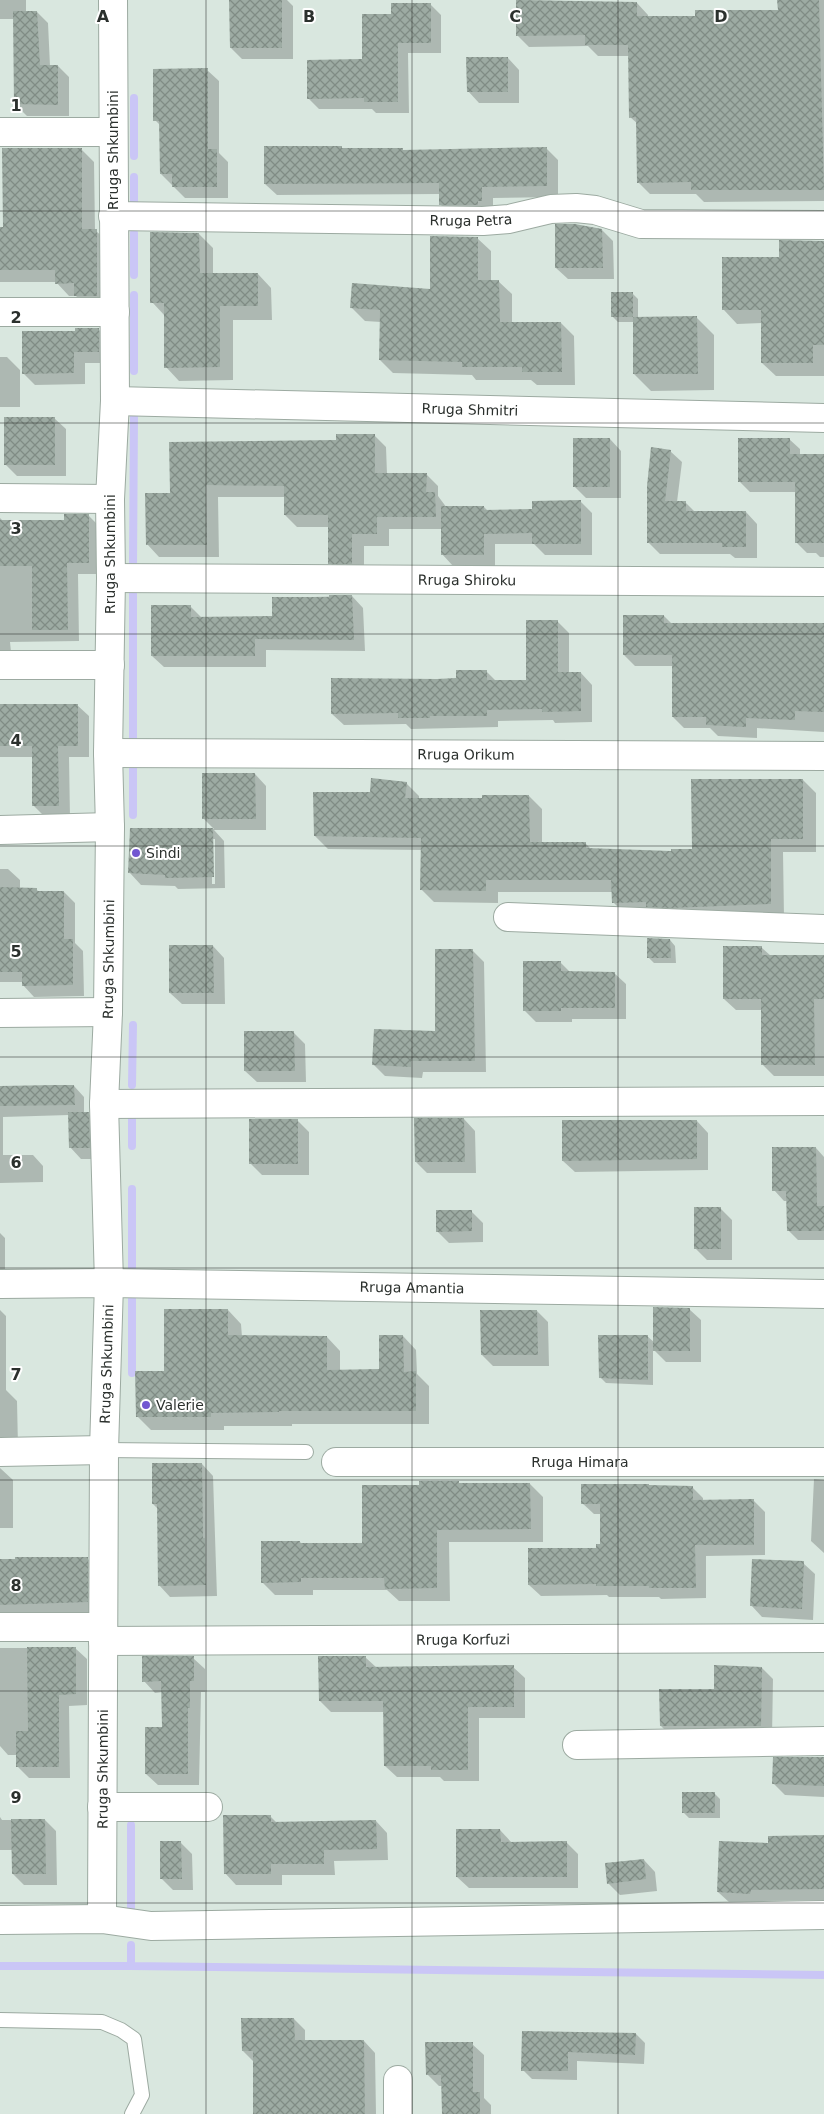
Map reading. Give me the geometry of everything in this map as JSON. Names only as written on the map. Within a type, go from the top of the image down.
[{"type":"street","name":"Rruga Shkumbini","points":[[102,1919],[104,1450],[109,1283],[104,1104],[108,1012],[110,828],[108,754],[111,578],[110,499],[115,402],[113,0]]},
{"type":"street","points":[[0,132],[113,132]]},
{"type":"street","name":"Rruga Petra","points":[[113,216],[483,221],[508,219],[551,209],[576,208],[606,212],[641,224],[824,225]]},
{"type":"street","points":[[0,312],[115,312]]},
{"type":"street","name":"Rruga Shmitri","points":[[115,402],[824,418]]},
{"type":"street","points":[[0,498],[110,499]]},
{"type":"street","name":"Rruga Shiroku","points":[[111,578],[824,582]]},
{"type":"street","points":[[0,665],[110,665]]},
{"type":"street","name":"Rruga Orikum","points":[[108,754],[824,756]]},
{"type":"street","points":[[0,830],[110,828]]},
{"type":"street","points":[[508,916],[824,929]]},
{"type":"street","points":[[0,1013],[108,1012]]},
{"type":"street","points":[[104,1104],[824,1101]]},
{"type":"street","name":"Rruga Amantia","points":[[0,1284],[109,1283],[824,1294]]},
{"type":"street","points":[[0,1452],[104,1450]]},
{"type":"street","name":"Rruga Himara","points":[[336,1462],[824,1462]]},
{"type":"street","name":"Rruga Korfuzi","points":[[0,1627],[103,1634],[824,1638]]},
{"type":"street","points":[[577,1745],[824,1741]]},
{"type":"street","points":[[102,1807],[208,1807]]},
{"type":"street","points":[[0,1920],[102,1919],[151,1926],[824,1915]]},
{"type":"street","points":[[398,2080],[398,2114]]},
{"type":"lane","points":[[104,1450],[306,1452]]},
{"type":"lane","points":[[0,2020],[102,2022],[122,2030],[134,2039],[142,2095],[132,2114]]},
{"type":"building","points":[[229,0],[282,0],[282,48],[230,48]]},
{"type":"building","points":[[516,0],[637,2],[637,16],[695,16],[695,10],[778,10],[777,0],[819,0],[824,190],[691,190],[691,182],[637,183],[636,117],[629,118],[628,45],[585,45],[585,35],[516,36]]},
{"type":"building","points":[[391,3],[431,3],[431,43],[398,43],[398,102],[364,102],[364,98],[307,99],[307,60],[362,59],[362,14],[391,14]]},
{"type":"building","points":[[13,11],[37,11],[40,65],[58,65],[58,105],[14,104]]},
{"type":"building","points":[[466,57],[508,57],[508,92],[467,92]]},
{"type":"building","points":[[208,68],[208,149],[217,149],[217,187],[172,187],[172,174],[160,174],[159,121],[153,121],[153,69]]},
{"type":"building","points":[[264,146],[342,146],[342,148],[403,148],[403,150],[547,147],[547,186],[482,187],[482,201],[478,201],[478,205],[439,205],[439,183],[264,184]]},
{"type":"building","points":[[2,148],[82,148],[82,229],[97,229],[97,296],[74,296],[74,283],[55,284],[55,270],[0,270],[0,227],[3,227]]},
{"type":"building","points":[[555,224],[575,224],[602,229],[603,268],[555,268]]},
{"type":"building","points":[[150,232],[199,233],[200,273],[258,273],[258,306],[220,306],[220,367],[164,368],[164,303],[150,303]]},
{"type":"building","points":[[430,236],[478,237],[478,280],[499,280],[500,322],[561,322],[562,372],[522,372],[522,367],[462,367],[462,362],[379,360],[380,310],[350,308],[352,283],[430,289]]},
{"type":"building","points":[[779,240],[824,241],[824,345],[813,345],[813,363],[761,363],[761,310],[722,310],[722,257],[779,257]]},
{"type":"building","points":[[611,292],[633,292],[633,317],[611,317]]},
{"type":"building","points":[[697,316],[698,374],[633,374],[633,317]]},
{"type":"building","points":[[75,328],[99,328],[99,352],[74,352],[74,373],[22,374],[22,331],[75,331]]},
{"type":"building","points":[[4,417],[55,417],[55,465],[4,465]]},
{"type":"building","points":[[336,434],[375,434],[375,473],[427,473],[426,492],[435,492],[436,517],[377,517],[377,534],[352,534],[352,564],[328,564],[328,515],[284,515],[284,486],[206,485],[207,545],[146,545],[145,493],[170,493],[169,442],[336,440]]},
{"type":"building","points":[[573,438],[610,438],[610,487],[573,487]]},
{"type":"building","points":[[738,438],[790,438],[790,454],[824,454],[824,543],[795,543],[795,482],[738,482]]},
{"type":"building","points":[[651,447],[671,450],[665,501],[686,501],[686,511],[746,511],[746,547],[722,547],[722,543],[647,543],[647,486]]},
{"type":"building","points":[[581,500],[581,544],[532,544],[532,533],[484,534],[484,555],[441,555],[441,506],[484,506],[484,510],[532,509],[532,501]]},
{"type":"building","points":[[64,514],[89,514],[89,563],[67,563],[68,630],[32,630],[32,566],[0,566],[0,520],[64,520]]},
{"type":"building","points":[[329,595],[352,595],[354,640],[255,639],[255,656],[151,656],[151,605],[191,605],[191,617],[272,616],[272,597],[329,597]]},
{"type":"building","points":[[623,615],[664,615],[664,623],[824,623],[824,712],[795,711],[795,720],[746,718],[746,727],[706,725],[706,717],[672,717],[672,655],[623,655]]},
{"type":"building","points":[[526,620],[558,620],[558,672],[581,672],[581,711],[542,712],[542,709],[487,710],[487,716],[430,716],[430,718],[398,718],[398,713],[331,714],[331,678],[437,679],[456,678],[456,670],[487,670],[487,680],[526,680]]},
{"type":"building","points":[[0,704],[78,704],[78,746],[58,746],[59,806],[32,806],[32,746],[0,746]]},
{"type":"building","points":[[202,773],[255,773],[256,819],[202,819]]},
{"type":"building","points":[[371,778],[407,782],[405,798],[482,798],[482,795],[529,795],[530,842],[586,842],[586,848],[671,851],[671,849],[692,849],[691,779],[803,779],[803,839],[771,839],[771,904],[670,908],[646,907],[646,902],[612,903],[611,880],[486,880],[486,891],[420,890],[421,838],[314,836],[313,792],[370,792]]},
{"type":"building","points":[[130,828],[213,828],[214,877],[165,878],[165,875],[128,873]]},
{"type":"building","points":[[0,887],[37,888],[37,891],[64,891],[64,939],[73,939],[73,985],[22,986],[22,972],[0,972]]},
{"type":"building","points":[[647,938],[670,939],[671,958],[647,958]]},
{"type":"building","points":[[169,945],[213,945],[214,993],[169,993]]},
{"type":"building","points":[[723,946],[762,946],[762,955],[824,955],[824,999],[814,999],[815,1065],[761,1065],[761,999],[723,999]]},
{"type":"building","points":[[435,949],[473,949],[475,1061],[411,1061],[411,1067],[372,1065],[374,1029],[435,1031]]},
{"type":"building","points":[[523,961],[561,961],[561,971],[615,972],[615,1008],[561,1008],[561,1011],[523,1011]]},
{"type":"building","points":[[244,1031],[294,1031],[295,1071],[244,1071]]},
{"type":"building","points":[[74,1085],[75,1105],[0,1106],[0,1086]]},
{"type":"building","points":[[68,1112],[89,1112],[90,1148],[69,1148]]},
{"type":"building","points":[[414,1118],[464,1118],[465,1162],[415,1162]]},
{"type":"building","points":[[249,1119],[298,1119],[298,1164],[249,1164]]},
{"type":"building","points":[[562,1120],[697,1120],[697,1159],[562,1161]]},
{"type":"building","points":[[772,1147],[816,1147],[817,1206],[824,1206],[824,1231],[787,1231],[786,1191],[772,1191]]},
{"type":"building","points":[[694,1207],[721,1207],[721,1249],[694,1249]]},
{"type":"building","points":[[436,1210],[472,1210],[472,1231],[436,1232]]},
{"type":"building","points":[[653,1307],[690,1308],[690,1351],[653,1351]]},
{"type":"building","points":[[164,1309],[228,1309],[228,1335],[327,1336],[327,1370],[379,1369],[379,1335],[403,1335],[404,1372],[416,1371],[416,1411],[279,1411],[211,1413],[211,1417],[136,1417],[135,1371],[164,1371]]},
{"type":"building","points":[[480,1310],[537,1310],[538,1355],[481,1355]]},
{"type":"building","points":[[598,1335],[648,1335],[648,1380],[599,1378]]},
{"type":"building","points":[[152,1463],[202,1463],[206,1585],[158,1586],[157,1504],[152,1504]]},
{"type":"building","points":[[419,1481],[530,1483],[531,1529],[437,1530],[437,1588],[385,1589],[384,1578],[301,1578],[301,1582],[261,1583],[261,1541],[362,1543],[362,1485],[419,1485]]},
{"type":"building","points":[[581,1484],[693,1486],[693,1500],[754,1499],[754,1545],[695,1545],[696,1588],[596,1586],[596,1584],[528,1585],[528,1548],[596,1548],[596,1544],[600,1544],[600,1504],[581,1504]]},
{"type":"building","points":[[15,1557],[88,1557],[88,1602],[0,1605],[0,1559],[15,1559]]},
{"type":"building","points":[[752,1559],[804,1561],[802,1609],[750,1606]]},
{"type":"building","points":[[27,1647],[76,1647],[76,1694],[59,1695],[59,1767],[16,1767],[16,1731],[28,1731]]},
{"type":"building","points":[[142,1656],[194,1656],[194,1681],[190,1681],[190,1708],[188,1708],[188,1774],[145,1774],[145,1727],[162,1727],[161,1681],[142,1682]]},
{"type":"building","points":[[318,1656],[366,1656],[366,1667],[514,1665],[514,1707],[468,1707],[468,1770],[431,1770],[431,1766],[384,1766],[383,1701],[319,1701]]},
{"type":"building","points":[[714,1665],[762,1667],[761,1726],[660,1726],[659,1689],[714,1689]]},
{"type":"building","points":[[773,1757],[824,1757],[824,1786],[772,1784]]},
{"type":"building","points":[[682,1792],[715,1792],[715,1813],[682,1813]]},
{"type":"building","points":[[223,1815],[271,1815],[271,1822],[376,1820],[377,1849],[324,1850],[324,1864],[271,1864],[271,1874],[224,1874]]},
{"type":"building","points":[[11,1819],[45,1819],[46,1874],[12,1874]]},
{"type":"building","points":[[456,1829],[500,1829],[501,1842],[567,1841],[567,1877],[456,1877]]},
{"type":"building","points":[[824,1835],[824,1889],[751,1890],[750,1894],[717,1892],[719,1841],[768,1843],[768,1836]]},
{"type":"building","points":[[160,1841],[181,1841],[182,1879],[160,1879]]},
{"type":"building","points":[[644,1859],[646,1879],[607,1884],[605,1863]]},
{"type":"building","points":[[241,2018],[294,2018],[295,2040],[364,2040],[365,2114],[253,2114],[253,2051],[242,2051]]},
{"type":"building","points":[[522,2031],[636,2033],[635,2055],[568,2052],[568,2071],[521,2071]]},
{"type":"building","points":[[425,2042],[473,2042],[473,2092],[480,2092],[480,2114],[442,2114],[441,2075],[426,2075]]},
{"type":"waterway","points":[[134,98],[134,156]]},
{"type":"waterway","points":[[134,177],[134,207]]},
{"type":"waterway","points":[[134,233],[134,275]]},
{"type":"waterway","points":[[134,295],[134,371]]},
{"type":"waterway","points":[[133,567],[134,414]]},
{"type":"waterway","points":[[133,591],[133,745]]},
{"type":"waterway","points":[[133,764],[133,815]]},
{"type":"waterway","points":[[132,1085],[133,1025]]},
{"type":"waterway","points":[[132,1112],[132,1146]]},
{"type":"waterway","points":[[132,1189],[132,1270]]},
{"type":"waterway","points":[[132,1299],[132,1373]]},
{"type":"waterway","points":[[131,1825],[131,1909]]},
{"type":"waterway","points":[[131,1945],[131,1966],[824,1975]]},
{"type":"waterway","points":[[0,1966],[131,1966]]},
{"type":"place","name":"Sindi","points":[[136,853]]},
{"type":"place","name":"Valerie","points":[[146,1405]]}]
